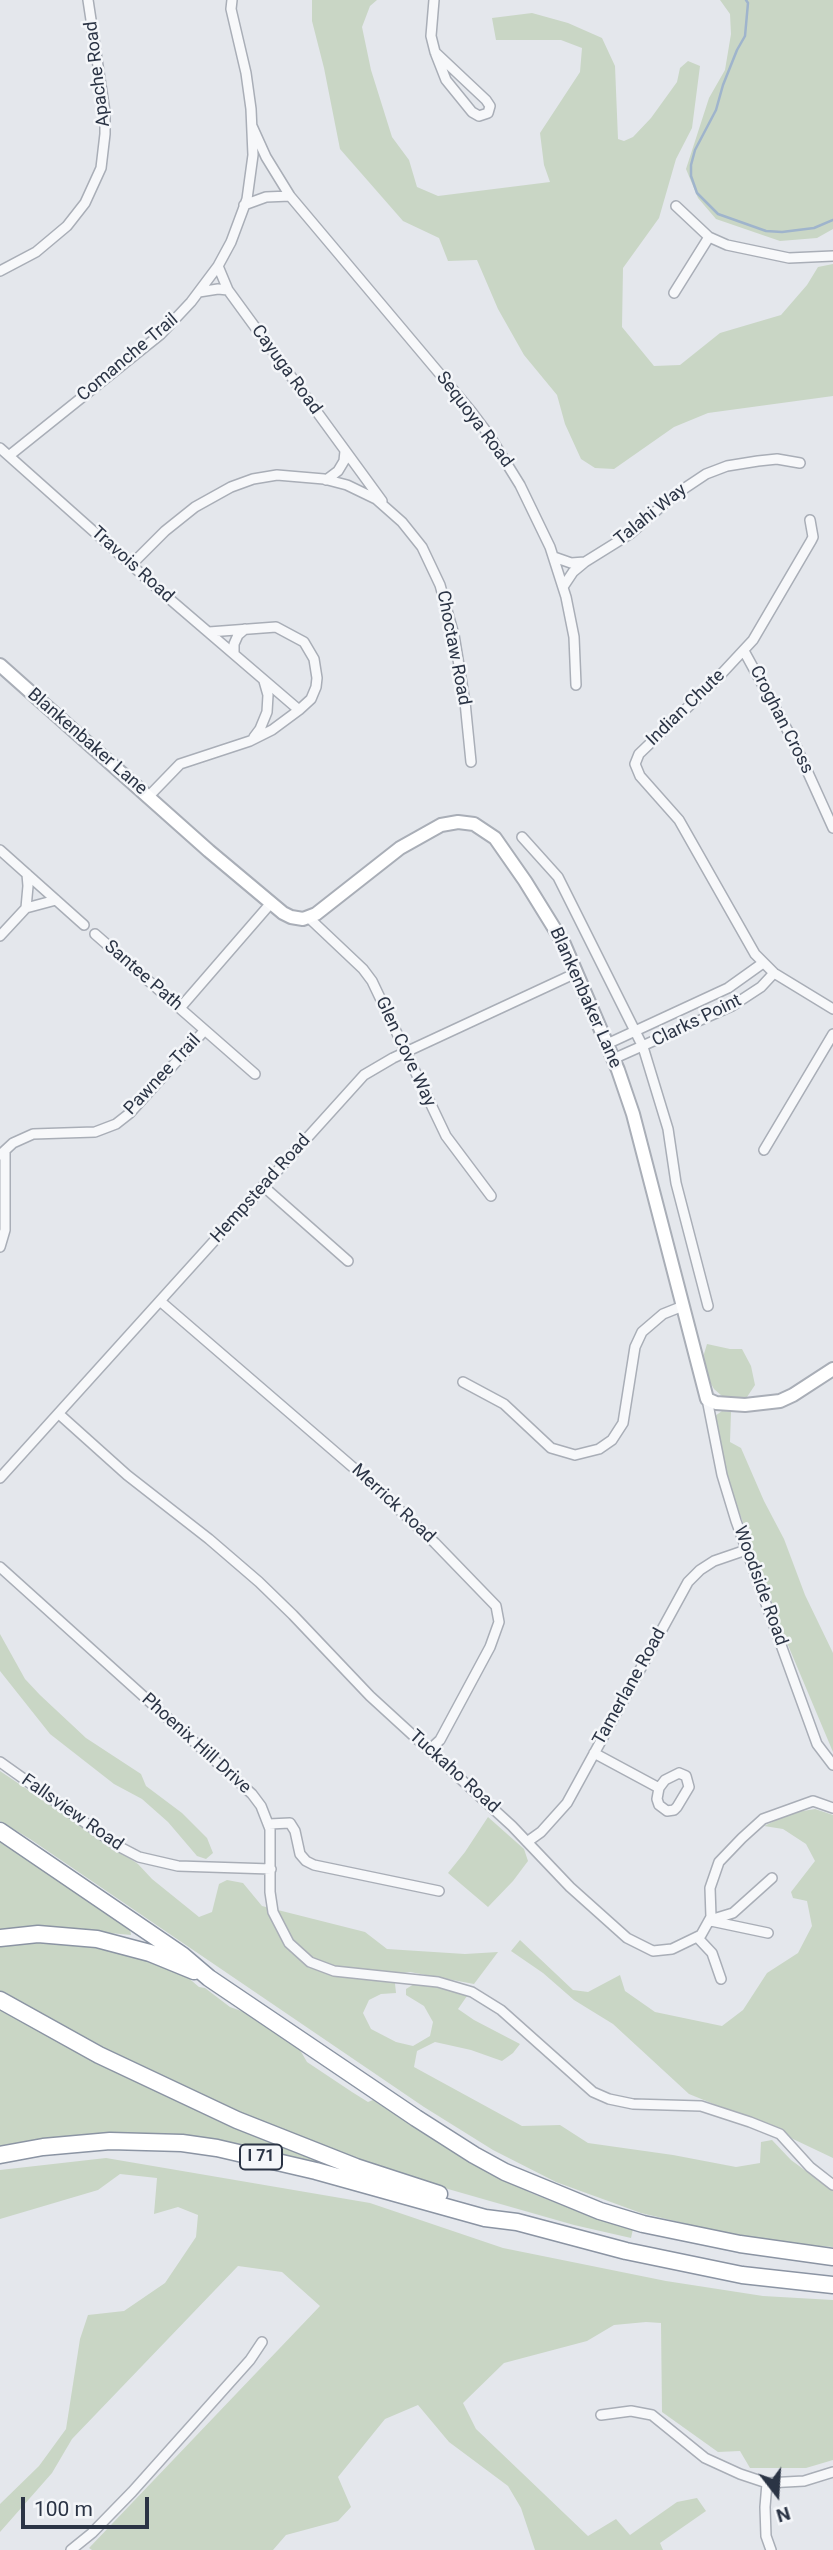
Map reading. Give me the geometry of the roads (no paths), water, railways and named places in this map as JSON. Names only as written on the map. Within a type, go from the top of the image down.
[{"type":"highway","points":[[0,1831],[182,1955],[209,1978],[449,2140],[505,2172],[547,2191],[611,2214],[685,2235],[833,2257]]},
{"type":"highway","points":[[0,1938],[38,1934],[97,1940],[150,1953],[209,1978]]},
{"type":"highway","points":[[0,2000],[99,2055],[237,2120],[356,2167],[497,2211],[517,2222]]},
{"type":"highway","name":"I 71","points":[[0,2155],[79,2142],[182,2143],[252,2154],[485,2218],[517,2222],[681,2263],[742,2275],[833,2285]]},
{"type":"street","name":"Apache Road","points":[[0,271],[36,252],[67,226],[85,203],[101,168],[105,111],[89,0]]},
{"type":"street","name":"Comanche Trail","points":[[10,455],[143,350],[178,318],[218,266],[231,242],[244,205],[251,173],[252,126],[246,73],[233,21],[232,0]]},
{"type":"street","points":[[434,0],[431,36],[435,52],[446,80],[475,115],[486,115],[490,110],[486,100],[435,52]]},
{"type":"street","name":"Sequoya Road","points":[[252,126],[290,196],[450,384],[489,435],[520,485],[554,557],[563,587],[574,637],[576,685]]},
{"type":"street","points":[[244,205],[267,197],[290,196]]},
{"type":"street","points":[[676,206],[709,237],[727,245],[764,255],[801,259],[833,256]]},
{"type":"street","points":[[674,293],[709,237]]},
{"type":"street","name":"Cayuga Road","points":[[218,266],[228,290],[385,505]]},
{"type":"street","points":[[199,292],[228,290]]},
{"type":"street","name":"Travois Road","points":[[0,448],[299,710]]},
{"type":"street","points":[[326,480],[338,471],[344,461],[345,450]]},
{"type":"street","name":"Talahi Way","points":[[563,587],[573,572],[585,562],[630,534],[673,495],[706,474],[727,466],[758,461],[777,459],[800,463]]},
{"type":"street","name":"Choctaw Road","points":[[132,564],[165,531],[195,507],[231,487],[277,475],[298,475],[347,485],[385,505],[422,547],[440,585],[454,635],[471,762]]},
{"type":"street","name":"Indian Chute","points":[[810,520],[813,537],[811,541],[744,651],[639,754],[635,764],[640,776],[683,826],[749,944],[763,963],[774,973],[833,1009]]},
{"type":"street","points":[[554,557],[571,563],[585,562]]},
{"type":"street","points":[[149,796],[180,764],[250,741],[272,730],[311,699],[316,687],[317,671],[314,659],[304,642],[276,627],[209,632]]},
{"type":"street","points":[[234,654],[234,644],[245,629]]},
{"type":"street","name":"Croghan Cross","points":[[744,651],[795,744],[833,828]]},
{"type":"street","name":"Blankenbaker Lane","points":[[0,665],[271,903],[291,917],[308,918],[411,841],[442,825],[465,822],[487,831],[504,849],[556,931],[613,1059],[634,1114],[707,1399]]},
{"type":"street","points":[[250,741],[260,729],[267,712],[268,695],[264,681]]},
{"type":"street","points":[[522,837],[558,877],[643,1047],[668,1129],[676,1183],[708,1306]]},
{"type":"street","points":[[0,850],[84,925]]},
{"type":"street","points":[[26,908],[27,874]]},
{"type":"street","points":[[0,936],[26,908],[56,900]]},
{"type":"street","name":"Pawnee Trail","points":[[180,1008],[271,903]]},
{"type":"street","name":"Glen Cove Way","points":[[308,918],[363,969],[372,981],[446,1136],[491,1196]]},
{"type":"street","name":"Santee Path","points":[[95,934],[254,1074]]},
{"type":"street","name":"Clarks Point","points":[[607,1044],[728,988],[763,963]]},
{"type":"street","name":"Hempstead Road","points":[[0,1478],[363,1075],[404,1052],[576,973]]},
{"type":"street","name":"Clarks Point","points":[[613,1059],[746,998],[774,973]]},
{"type":"street","points":[[703,1000],[710,1016]]},
{"type":"street","name":"Pawnee Trail","points":[[0,1247],[5,1230],[3,1154],[13,1143],[33,1134],[95,1132],[116,1124],[130,1113],[204,1031]]},
{"type":"street","points":[[764,1150],[833,1034]]},
{"type":"street","points":[[263,1186],[348,1262]]},
{"type":"street","name":"Merrick Road","points":[[160,1301],[363,1476],[496,1606],[499,1622],[490,1647],[440,1740],[429,1750]]},
{"type":"street","points":[[463,1382],[503,1404],[551,1448],[575,1455],[599,1449],[612,1440],[623,1423],[635,1347],[642,1332],[663,1314],[683,1306]]},
{"type":"street","points":[[707,1399],[716,1403],[745,1405],[771,1403],[793,1395],[833,1369]]},
{"type":"street","name":"Woodside Road","points":[[707,1399],[722,1475],[746,1550],[817,1744],[833,1765]]},
{"type":"street","name":"Tuckaho Road","points":[[59,1414],[127,1475],[259,1582],[370,1696],[527,1842],[569,1887],[627,1938],[653,1951],[672,1949],[697,1937]]},
{"type":"street","name":"Tamerlane Road","points":[[527,1842],[541,1832],[567,1803],[688,1582],[714,1561],[746,1550]]},
{"type":"street","name":"Phoenix Hill Drive","points":[[0,1567],[247,1790],[261,1806],[269,1824],[272,1842],[273,1912],[289,1943],[310,1962],[334,1971],[438,1982],[472,1992],[501,2010],[593,2092],[609,2099],[633,2104],[701,2106],[750,2122],[780,2134],[810,2167],[833,2185]]},
{"type":"street","points":[[594,1753],[659,1788]]},
{"type":"street","name":"Fallsview Road","points":[[0,1762],[118,1846],[139,1857],[178,1866],[271,1869]]},
{"type":"street","points":[[721,1979],[712,1953],[697,1937],[710,1920],[710,1888],[719,1862],[763,1819],[813,1801],[833,1808]]},
{"type":"street","points":[[269,1824],[290,1823],[295,1831],[300,1854],[314,1865],[439,1891]]},
{"type":"street","points":[[710,1920],[733,1913],[772,1878]]},
{"type":"street","points":[[710,1920],[768,1933]]},
{"type":"street","points":[[71,2550],[92,2533],[132,2492],[250,2360],[262,2342]]},
{"type":"street","points":[[601,2415],[631,2412],[652,2415],[705,2458],[767,2483],[804,2481],[833,2472]]},
{"type":"street","points":[[767,2483],[766,2536],[771,2550]]},
{"type":"waterway","points":[[746,0],[745,36],[723,85],[716,110],[695,150],[691,165],[691,176],[697,193],[718,214],[766,231],[814,228],[833,220]]}]
